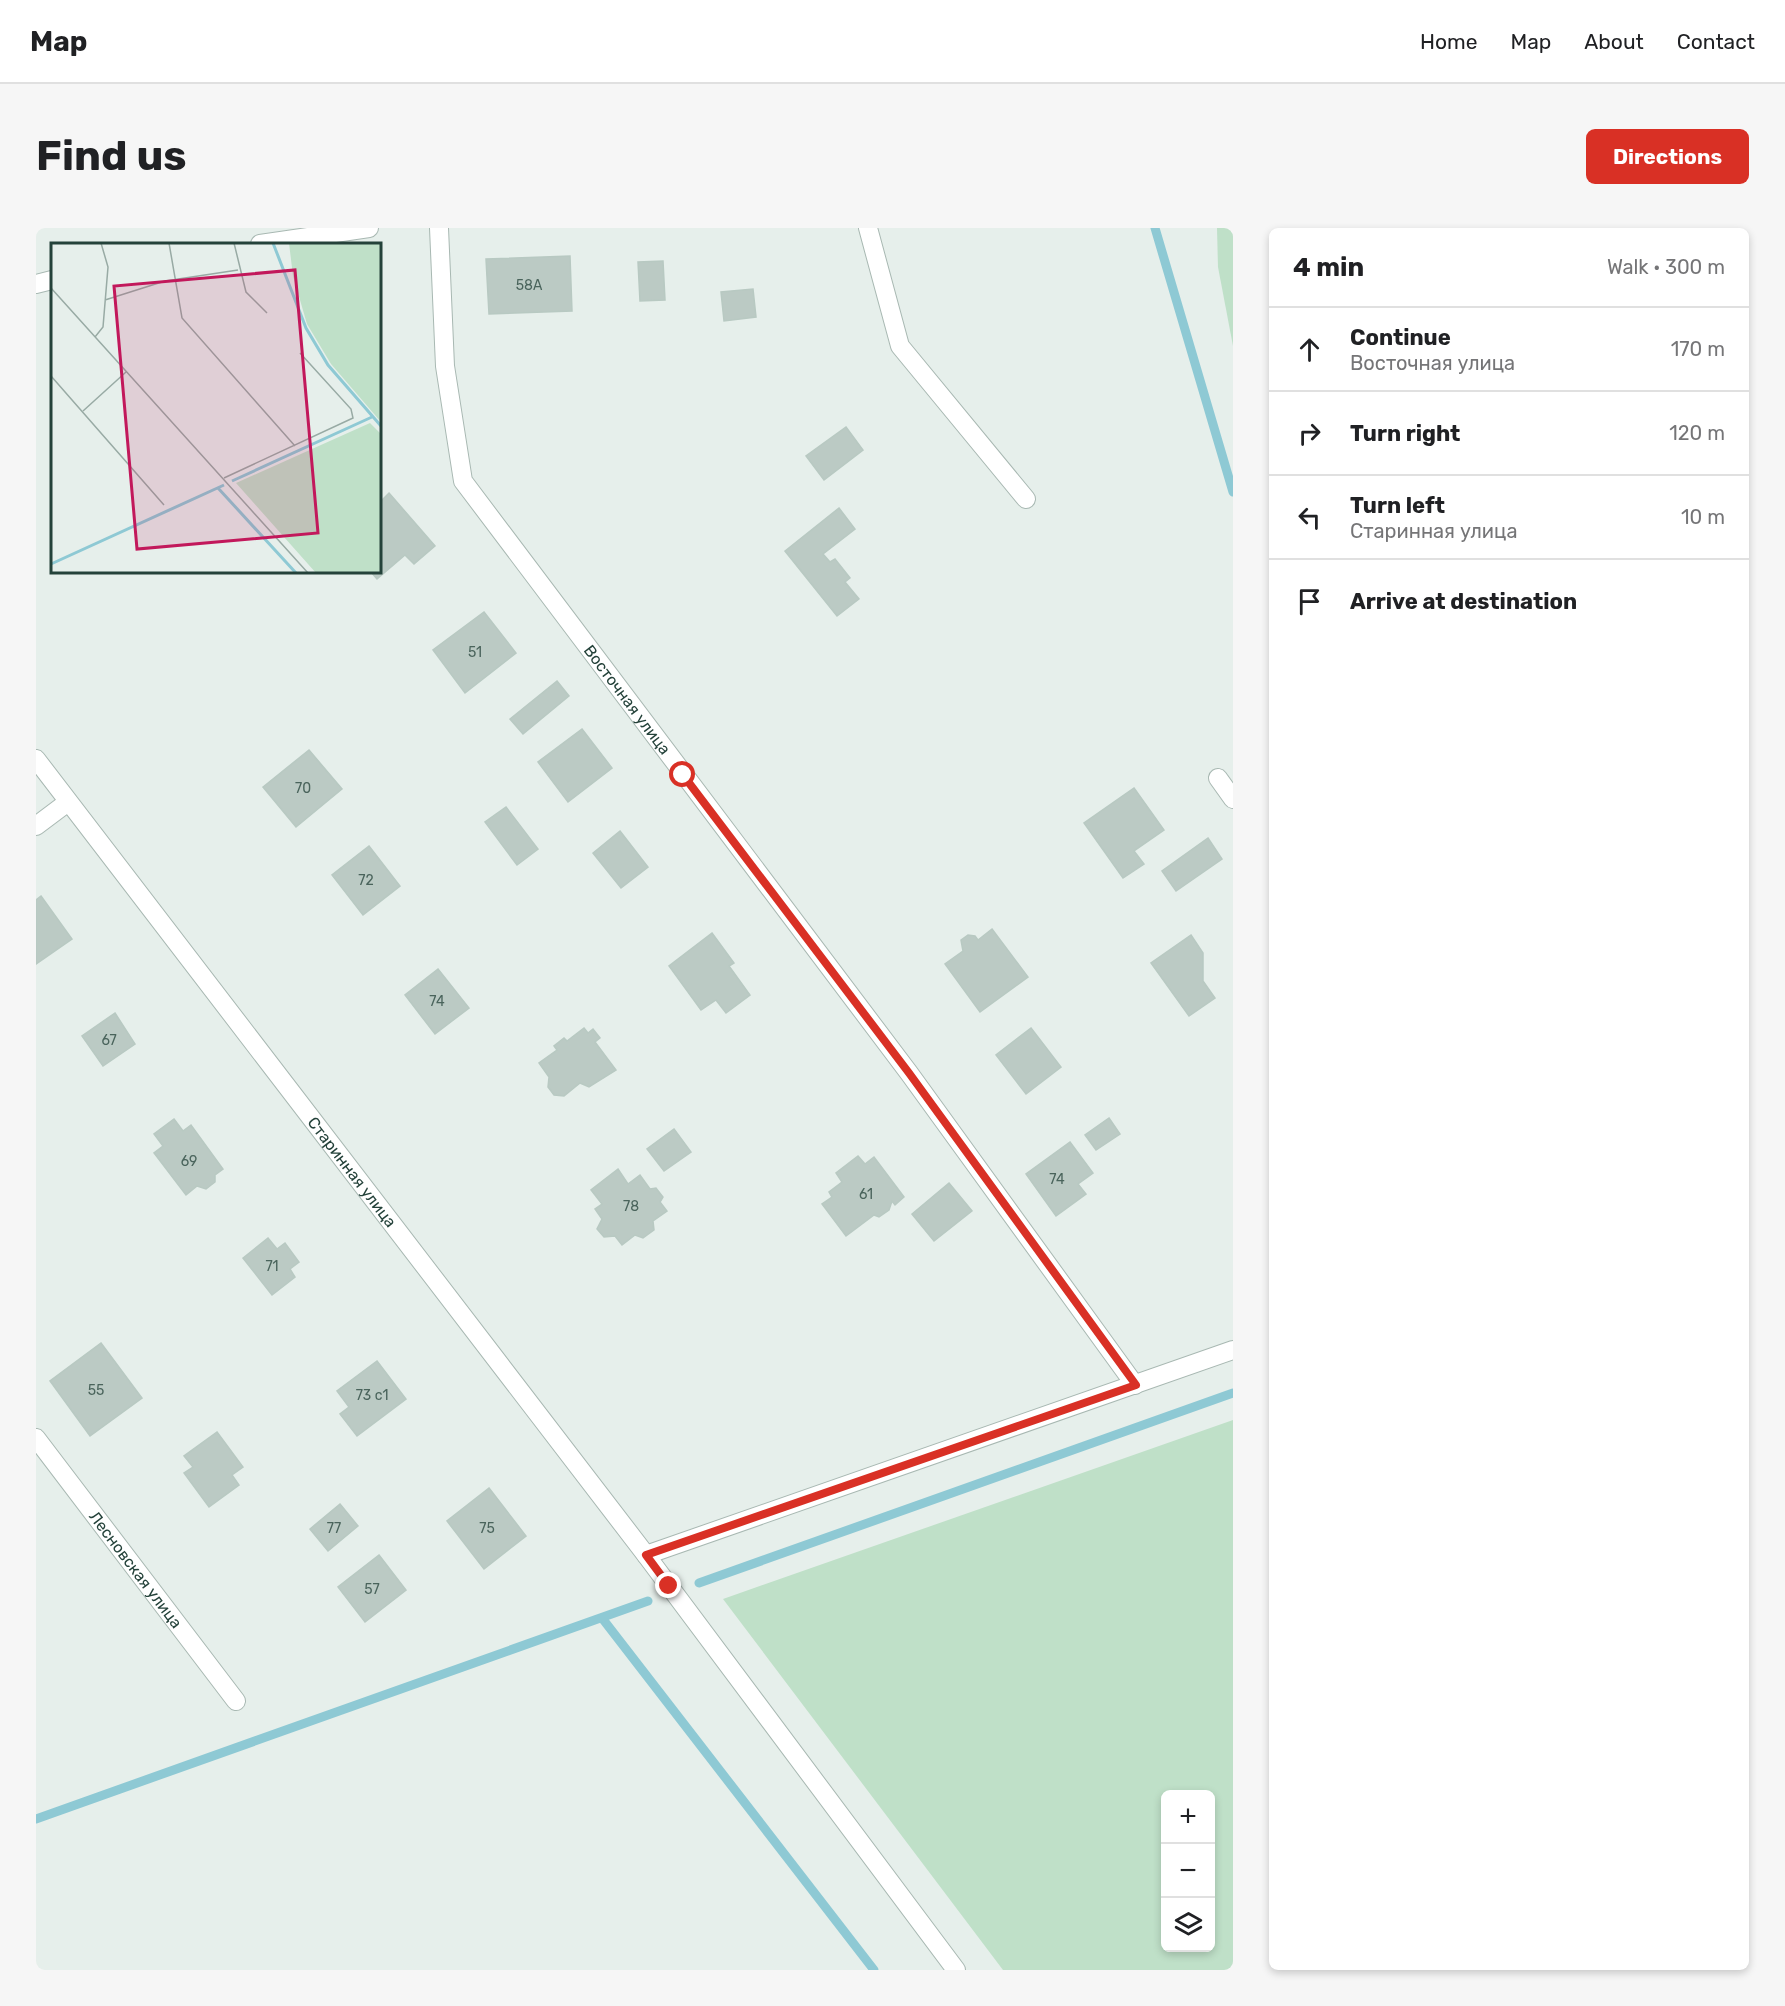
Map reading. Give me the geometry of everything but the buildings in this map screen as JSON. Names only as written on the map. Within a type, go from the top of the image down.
[{"type":"street","points":[[267,243],[369,228]]},
{"type":"street","name":"Восточная улица","points":[[439,228],[445,366],[463,481],[909,1073],[1136,1385]]},
{"type":"street","points":[[868,228],[900,346],[1026,499]]},
{"type":"street","points":[[36,284],[51,280]]},
{"type":"street","name":"Старинная улица","points":[[36,759],[646,1555],[956,1970]]},
{"type":"street","points":[[1218,778],[1233,799]]},
{"type":"street","points":[[36,826],[68,802]]},
{"type":"street","points":[[646,1555],[1233,1350]]},
{"type":"street","name":"Лесновская улица","points":[[36,1438],[236,1701]]},
{"type":"green space","points":[[1217,228],[1233,228],[1233,346],[1218,267]]},
{"type":"green space","points":[[1233,1420],[1233,1970],[1003,1970],[723,1599]]},
{"type":"waterway","points":[[1155,228],[1233,492]]},
{"type":"waterway","points":[[699,1583],[1233,1393]]},
{"type":"waterway","points":[[36,1819],[648,1601]]},
{"type":"waterway","points":[[602,1618],[874,1970]]},
{"type":"route","points":[[669,1586],[646,1555],[1136,1385],[909,1073],[683,775]]}]
